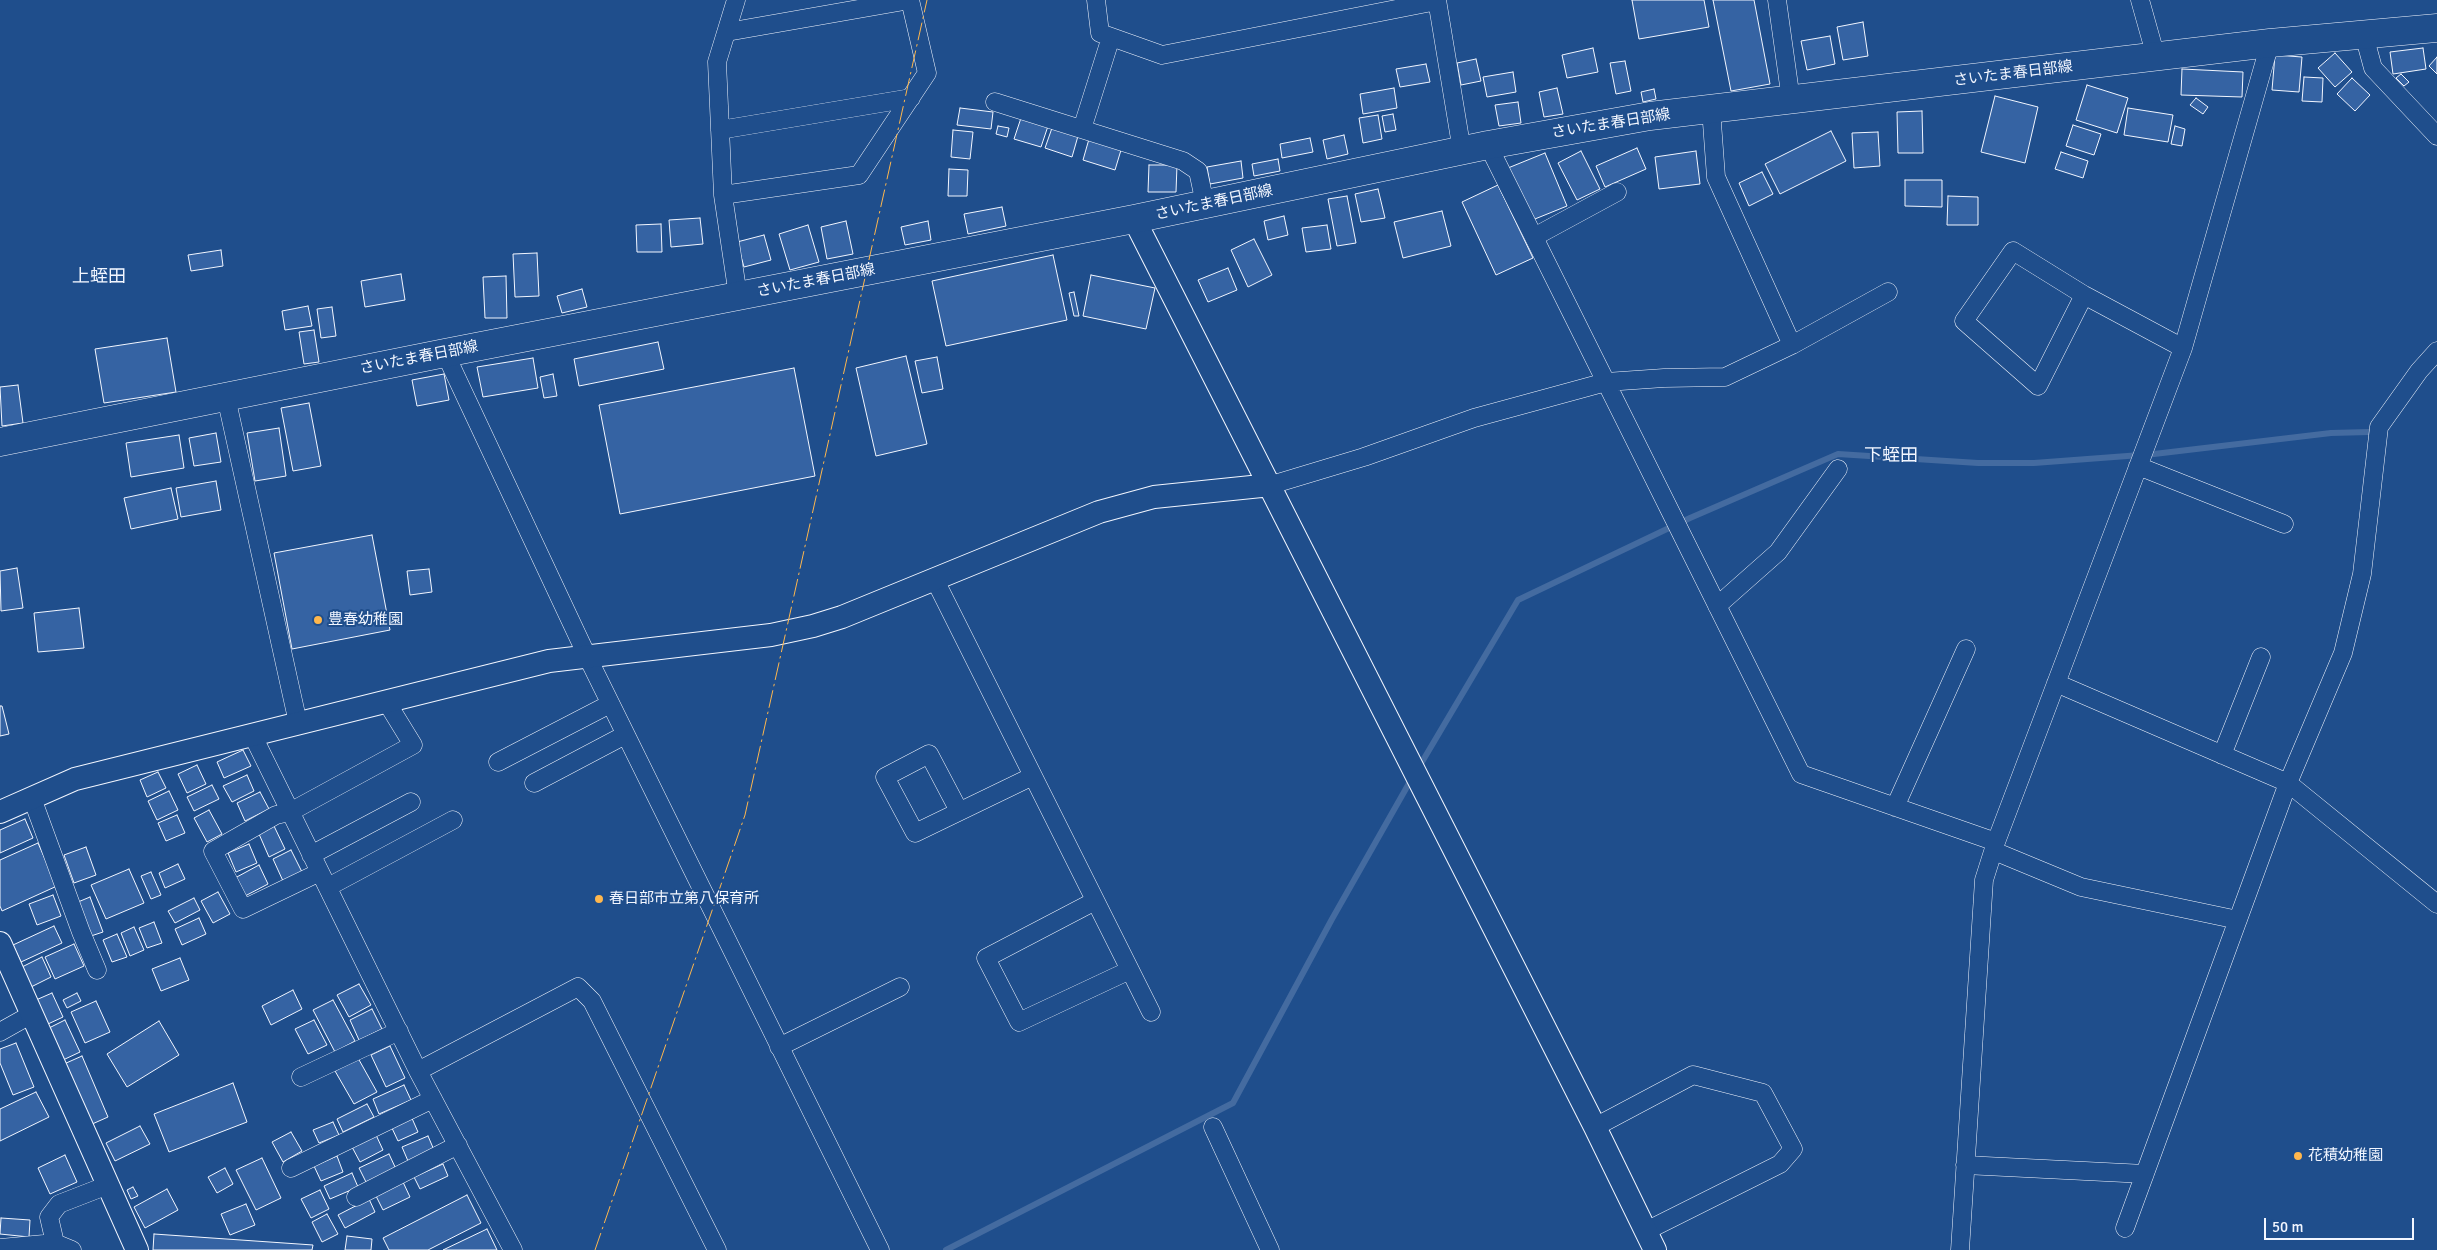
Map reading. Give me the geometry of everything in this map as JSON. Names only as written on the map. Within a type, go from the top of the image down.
[{"type":"main road","name":"さいたま春日部線","points":[[0,442],[445,352],[1134,219],[1488,145],[1650,116],[2270,43],[2437,28]]},
{"type":"street","points":[[736,0],[717,62],[723,195],[738,296]]},
{"type":"street","points":[[723,195],[859,175],[927,73],[910,0],[727,32]]},
{"type":"street","points":[[1096,0],[1100,33],[1162,55],[1437,1],[1462,151]]},
{"type":"street","points":[[1777,0],[1791,100]]},
{"type":"street","points":[[2140,0],[2156,57]]},
{"type":"street","points":[[2364,35],[2373,68],[2437,136]]},
{"type":"street","points":[[1082,129],[1111,37]]},
{"type":"street","points":[[1960,1250],[1984,880],[2056,683],[2183,348],[2270,43]]},
{"type":"street","points":[[720,130],[910,98]]},
{"type":"street","points":[[995,102],[1183,161],[1198,171],[1205,204]]},
{"type":"street","points":[[1711,109],[1716,177],[1792,345]]},
{"type":"street","points":[[1488,145],[1801,774],[1895,807],[1995,847],[2081,887],[2238,920]]},
{"type":"street","points":[[1534,237],[1617,192]]},
{"type":"street","points":[[1134,219],[1271,485],[1595,1126],[1650,1241],[1780,1164],[1793,1149],[1763,1093],[1693,1075],[1595,1126]]},
{"type":"street","points":[[2084,295],[2038,386],[1964,321],[2013,252],[2084,295],[2183,348]]},
{"type":"street","points":[[0,812],[75,778],[548,662],[771,635],[813,626],[842,617],[1099,512],[1154,497],[1271,485],[1364,458],[1474,418],[1606,382],[1664,378],[1725,377],[1792,345],[1888,292]]},
{"type":"street","points":[[2125,1228],[2288,783],[2343,653],[2362,574],[2379,427],[2419,371],[2437,351]]},
{"type":"street","points":[[445,352],[625,735],[880,1250]]},
{"type":"street","points":[[226,397],[298,723]]},
{"type":"street","points":[[2138,466],[2284,524]]},
{"type":"street","points":[[1717,606],[1778,552],[1838,469]]},
{"type":"street","points":[[934,580],[1151,1012]]},
{"type":"street","points":[[1895,807],[1966,649]]},
{"type":"street","points":[[2222,755],[2262,657]]},
{"type":"street","points":[[2056,683],[2288,783],[2437,904]]},
{"type":"street","points":[[386,701],[413,745],[290,812],[276,815],[213,850],[243,910],[324,880],[452,820]]},
{"type":"street","points":[[498,762],[610,704]]},
{"type":"street","points":[[252,734],[418,1071],[513,1250]]},
{"type":"street","points":[[534,783],[625,735]]},
{"type":"street","points":[[959,811],[929,754],[885,777],[915,833],[1033,776]]},
{"type":"street","points":[[32,798],[81,932],[97,970]]},
{"type":"street","points":[[311,854],[411,802]]},
{"type":"street","points":[[1096,901],[986,958],[1020,1022],[1130,970]]},
{"type":"street","points":[[0,943],[137,1250]]},
{"type":"street","points":[[418,1071],[578,987],[592,1001],[717,1250]]},
{"type":"street","points":[[779,1047],[900,987]]},
{"type":"street","points":[[0,1032],[32,1014]]},
{"type":"street","points":[[301,1077],[399,1031]]},
{"type":"street","points":[[291,1168],[433,1100]]},
{"type":"street","points":[[1213,1127],[1270,1250]]},
{"type":"street","points":[[356,1197],[458,1146]]},
{"type":"street","points":[[1965,1165],[2145,1174]]},
{"type":"street","points":[[55,1243],[49,1217],[59,1204],[108,1185]]},
{"type":"street","points":[[0,1248],[55,1243],[72,1250]]},
{"type":"building","points":[[1632,0],[1704,0],[1709,27],[1639,39]]},
{"type":"building","points":[[1713,0],[1754,0],[1770,84],[1731,91]]},
{"type":"building","points":[[1863,22],[1868,56],[1843,60],[1837,27]]},
{"type":"building","points":[[1830,36],[1835,64],[1807,70],[1801,41]]},
{"type":"building","points":[[1593,48],[1598,72],[1567,78],[1562,55]]},
{"type":"building","points":[[2423,48],[2426,69],[2393,74],[2390,52]]},
{"type":"building","points":[[2335,53],[2352,72],[2335,87],[2318,68]]},
{"type":"building","points":[[2275,55],[2302,57],[2299,92],[2272,90]]},
{"type":"building","points":[[2437,57],[2437,74],[2429,66]]},
{"type":"building","points":[[1476,59],[1481,81],[1461,85],[1457,63]]},
{"type":"building","points":[[1625,61],[1631,91],[1616,94],[1610,63]]},
{"type":"building","points":[[1426,64],[1430,82],[1400,87],[1396,69]]},
{"type":"building","points":[[2182,69],[2243,72],[2242,97],[2181,95]]},
{"type":"building","points":[[1513,72],[1516,92],[1487,97],[1483,77]]},
{"type":"building","points":[[2401,74],[2409,82],[2404,86],[2396,78]]},
{"type":"building","points":[[2304,77],[2323,78],[2322,102],[2302,101]]},
{"type":"building","points":[[2352,78],[2370,95],[2355,111],[2337,94]]},
{"type":"building","points":[[2087,85],[2128,98],[2117,133],[2076,120]]},
{"type":"building","points":[[1394,88],[1397,108],[1363,114],[1360,94]]},
{"type":"building","points":[[1557,88],[1563,114],[1544,117],[1539,92]]},
{"type":"building","points":[[1654,89],[1656,99],[1643,102],[1641,92]]},
{"type":"building","points":[[1995,96],[2038,107],[2025,163],[1981,152]]},
{"type":"building","points":[[2196,98],[2208,107],[2203,114],[2190,105]]},
{"type":"building","points":[[1518,102],[1521,123],[1499,126],[1495,105]]},
{"type":"building","points":[[960,108],[993,112],[991,129],[957,125]]},
{"type":"building","points":[[2128,108],[2173,115],[2168,142],[2124,135]]},
{"type":"building","points":[[1922,111],[1923,153],[1898,153],[1897,112]]},
{"type":"building","points":[[1393,114],[1396,130],[1385,132],[1382,116]]},
{"type":"building","points":[[1378,115],[1382,139],[1363,143],[1359,118]]},
{"type":"building","points":[[1021,118],[1048,126],[1041,147],[1014,139]]},
{"type":"building","points":[[2073,125],[2101,134],[2094,155],[2066,146]]},
{"type":"building","points":[[998,126],[1009,128],[1007,137],[996,134]]},
{"type":"building","points":[[2175,126],[2185,129],[2182,146],[2171,144]]},
{"type":"building","points":[[1052,128],[1078,136],[1072,157],[1045,148]]},
{"type":"building","points":[[953,130],[973,132],[970,159],[951,157]]},
{"type":"building","points":[[1831,131],[1846,161],[1780,194],[1765,164]]},
{"type":"building","points":[[1878,132],[1880,166],[1854,168],[1852,133]]},
{"type":"building","points":[[1344,135],[1348,154],[1327,159],[1323,140]]},
{"type":"building","points":[[1310,138],[1313,152],[1282,158],[1280,144]]},
{"type":"building","points":[[1089,139],[1121,150],[1115,170],[1083,160]]},
{"type":"building","points":[[1637,148],[1646,169],[1605,187],[1596,166]]},
{"type":"building","points":[[1581,151],[1600,189],[1577,200],[1558,163]]},
{"type":"building","points":[[1696,151],[1700,184],[1659,189],[1655,157]]},
{"type":"building","points":[[2061,152],[2088,161],[2083,178],[2055,169]]},
{"type":"building","points":[[1545,153],[1567,206],[1530,221],[1508,168]]},
{"type":"building","points":[[1278,159],[1280,171],[1254,176],[1252,164]]},
{"type":"building","points":[[1241,161],[1243,178],[1210,184],[1207,167]]},
{"type":"building","points":[[1149,165],[1177,165],[1176,192],[1148,192]]},
{"type":"building","points":[[949,169],[968,170],[967,196],[948,196]]},
{"type":"building","points":[[1762,172],[1773,194],[1749,206],[1739,183]]},
{"type":"building","points":[[1905,180],[1942,180],[1942,207],[1905,206]]},
{"type":"building","points":[[1498,185],[1533,258],[1496,275],[1462,202]]},
{"type":"building","points":[[1378,189],[1385,218],[1361,222],[1355,194]]},
{"type":"building","points":[[1347,196],[1356,243],[1337,246],[1328,199]]},
{"type":"building","points":[[1948,196],[1978,197],[1978,225],[1947,225]]},
{"type":"building","points":[[1002,207],[1006,226],[968,234],[964,214]]},
{"type":"building","points":[[1442,211],[1451,246],[1403,258],[1394,222]]},
{"type":"building","points":[[1284,216],[1288,235],[1268,240],[1264,221]]},
{"type":"building","points":[[700,218],[703,244],[671,247],[669,220]]},
{"type":"building","points":[[846,221],[853,254],[827,259],[821,227]]},
{"type":"building","points":[[928,221],[931,240],[905,245],[901,227]]},
{"type":"building","points":[[661,224],[662,252],[637,252],[636,225]]},
{"type":"building","points":[[808,225],[819,262],[790,270],[779,234]]},
{"type":"building","points":[[1327,225],[1331,249],[1306,252],[1302,228]]},
{"type":"building","points":[[764,235],[771,260],[744,267],[737,242]]},
{"type":"building","points":[[1254,239],[1272,275],[1248,287],[1231,250]]},
{"type":"building","points":[[221,250],[223,266],[191,271],[188,255]]},
{"type":"building","points":[[537,253],[539,296],[515,297],[513,254]]},
{"type":"building","points":[[1053,255],[1067,320],[946,346],[932,281]]},
{"type":"building","points":[[1228,268],[1237,290],[1208,302],[1198,280]]},
{"type":"building","points":[[401,274],[405,300],[365,307],[361,281]]},
{"type":"building","points":[[1091,275],[1155,288],[1146,329],[1083,316]]},
{"type":"building","points":[[506,276],[507,318],[485,318],[483,277]]},
{"type":"building","points":[[582,289],[587,307],[562,313],[557,296]]},
{"type":"building","points":[[1074,292],[1079,316],[1074,316],[1069,293]]},
{"type":"building","points":[[308,306],[312,326],[285,330],[282,311]]},
{"type":"building","points":[[332,307],[336,336],[321,338],[317,309]]},
{"type":"building","points":[[314,330],[319,362],[304,364],[299,332]]},
{"type":"building","points":[[167,338],[176,392],[104,403],[95,349]]},
{"type":"building","points":[[658,342],[664,369],[579,386],[574,359]]},
{"type":"building","points":[[906,356],[927,444],[876,456],[856,368]]},
{"type":"building","points":[[937,357],[943,389],[922,393],[915,361]]},
{"type":"building","points":[[533,358],[538,388],[483,397],[477,367]]},
{"type":"building","points":[[794,368],[815,476],[620,514],[599,405]]},
{"type":"building","points":[[444,374],[449,400],[417,406],[412,380]]},
{"type":"building","points":[[553,374],[557,396],[544,398],[540,377]]},
{"type":"building","points":[[18,385],[23,423],[2,426],[0,387]]},
{"type":"building","points":[[309,403],[321,466],[293,471],[281,408]]},
{"type":"building","points":[[279,428],[286,476],[255,481],[247,433]]},
{"type":"building","points":[[216,433],[221,462],[194,466],[189,438]]},
{"type":"building","points":[[179,435],[184,468],[131,477],[126,443]]},
{"type":"building","points":[[216,481],[221,510],[181,517],[176,488]]},
{"type":"building","points":[[171,488],[178,519],[131,529],[124,498]]},
{"type":"building","points":[[372,535],[390,630],[292,649],[274,553]]},
{"type":"building","points":[[17,568],[23,608],[1,611],[0,571]]},
{"type":"building","points":[[429,569],[432,592],[410,595],[407,571]]},
{"type":"building","points":[[79,608],[84,648],[38,652],[34,613]]},
{"type":"building","points":[[0,706],[2,706],[9,734],[0,736]]},
{"type":"building","points":[[243,750],[251,766],[224,778],[217,762]]},
{"type":"building","points":[[197,765],[206,784],[187,793],[178,774]]},
{"type":"building","points":[[158,772],[166,788],[147,797],[140,780]]},
{"type":"building","points":[[247,775],[254,791],[232,802],[223,786]]},
{"type":"building","points":[[212,785],[219,799],[194,811],[187,797]]},
{"type":"building","points":[[169,791],[178,810],[157,820],[148,801]]},
{"type":"building","points":[[260,792],[269,809],[245,821],[237,803]]},
{"type":"building","points":[[209,810],[222,834],[207,842],[194,818]]},
{"type":"building","points":[[177,815],[185,833],[166,841],[158,823]]},
{"type":"building","points":[[25,819],[33,838],[0,853],[0,830]]},
{"type":"building","points":[[274,826],[285,849],[269,857],[259,834]]},
{"type":"building","points":[[38,843],[57,886],[2,911],[0,906],[0,860]]},
{"type":"building","points":[[249,844],[257,863],[236,872],[228,853]]},
{"type":"building","points":[[86,847],[96,875],[74,883],[64,855]]},
{"type":"building","points":[[291,850],[302,872],[283,881],[273,859]]},
{"type":"building","points":[[178,864],[185,879],[165,888],[159,873]]},
{"type":"building","points":[[259,865],[268,884],[245,896],[235,878]]},
{"type":"building","points":[[129,869],[144,903],[106,919],[91,885]]},
{"type":"building","points":[[151,872],[161,895],[151,899],[141,876]]},
{"type":"building","points":[[218,892],[230,914],[213,923],[201,901]]},
{"type":"building","points":[[53,895],[61,916],[37,925],[29,904]]},
{"type":"building","points":[[90,897],[103,932],[91,936],[78,902]]},
{"type":"building","points":[[194,898],[200,910],[175,923],[168,911]]},
{"type":"building","points":[[199,918],[206,934],[182,945],[175,929]]},
{"type":"building","points":[[154,922],[162,943],[147,948],[139,928]]},
{"type":"building","points":[[54,926],[62,943],[21,962],[13,945]]},
{"type":"building","points":[[134,927],[144,950],[130,956],[121,933]]},
{"type":"building","points":[[117,934],[127,957],[112,962],[103,940]]},
{"type":"building","points":[[74,944],[84,966],[55,979],[45,957]]},
{"type":"building","points":[[42,957],[51,977],[31,987],[22,967]]},
{"type":"building","points":[[180,958],[189,980],[161,991],[152,969]]},
{"type":"building","points":[[359,984],[371,1005],[349,1017],[337,995]]},
{"type":"building","points":[[293,990],[302,1009],[271,1025],[262,1006]]},
{"type":"building","points":[[52,993],[63,1017],[48,1024],[36,1000]]},
{"type":"building","points":[[77,993],[81,1001],[67,1008],[63,1000]]},
{"type":"building","points":[[333,1000],[355,1041],[335,1052],[313,1010]]},
{"type":"building","points":[[96,1001],[110,1032],[85,1043],[71,1012]]},
{"type":"building","points":[[372,1009],[382,1029],[359,1040],[350,1020]]},
{"type":"building","points":[[65,1020],[80,1052],[63,1060],[49,1028]]},
{"type":"building","points":[[314,1020],[327,1045],[308,1054],[295,1029]]},
{"type":"building","points":[[159,1021],[179,1055],[127,1087],[107,1054]]},
{"type":"building","points":[[16,1043],[34,1087],[13,1095],[0,1063],[0,1049]]},
{"type":"building","points":[[390,1046],[405,1078],[386,1087],[371,1055]]},
{"type":"building","points":[[82,1056],[108,1117],[90,1125],[64,1064]]},
{"type":"building","points":[[358,1058],[377,1092],[354,1104],[335,1071]]},
{"type":"building","points":[[233,1083],[247,1122],[169,1152],[154,1114]]},
{"type":"building","points":[[404,1085],[411,1100],[379,1114],[373,1099]]},
{"type":"building","points":[[36,1092],[49,1117],[0,1141],[0,1109]]},
{"type":"building","points":[[367,1104],[374,1117],[343,1132],[337,1119]]},
{"type":"building","points":[[411,1116],[418,1132],[398,1141],[391,1126]]},
{"type":"building","points":[[333,1122],[339,1135],[319,1143],[313,1130]]},
{"type":"building","points":[[140,1126],[150,1144],[115,1161],[106,1143]]},
{"type":"building","points":[[291,1132],[302,1151],[283,1162],[272,1142]]},
{"type":"building","points":[[376,1135],[383,1150],[360,1162],[352,1147]]},
{"type":"building","points":[[428,1136],[434,1150],[408,1161],[402,1147]]},
{"type":"building","points":[[389,1154],[396,1169],[366,1182],[359,1168]]},
{"type":"building","points":[[65,1155],[77,1182],[50,1194],[38,1168]]},
{"type":"building","points":[[337,1156],[343,1172],[321,1181],[314,1166]]},
{"type":"building","points":[[262,1158],[281,1198],[256,1210],[236,1170]]},
{"type":"building","points":[[443,1164],[448,1176],[420,1189],[414,1177]]},
{"type":"building","points":[[225,1168],[233,1184],[217,1193],[208,1177]]},
{"type":"building","points":[[352,1173],[358,1187],[330,1199],[324,1186]]},
{"type":"building","points":[[403,1182],[410,1197],[383,1210],[376,1196]]},
{"type":"building","points":[[133,1187],[138,1196],[131,1199],[127,1190]]},
{"type":"building","points":[[167,1189],[178,1210],[145,1228],[134,1207]]},
{"type":"building","points":[[320,1190],[329,1209],[311,1218],[301,1199]]},
{"type":"building","points":[[467,1195],[481,1223],[428,1250],[389,1250],[383,1238]]},
{"type":"building","points":[[369,1199],[375,1212],[345,1228],[338,1215]]},
{"type":"building","points":[[246,1204],[255,1225],[230,1235],[221,1214]]},
{"type":"building","points":[[327,1214],[338,1234],[322,1242],[312,1222]]},
{"type":"building","points":[[1,1218],[30,1220],[29,1237],[0,1234]]},
{"type":"building","points":[[487,1229],[497,1250],[443,1250]]},
{"type":"building","points":[[154,1234],[313,1245],[312,1250],[153,1250]]},
{"type":"building","points":[[347,1236],[372,1239],[371,1250],[345,1250]]},
{"type":"waterway","points":[[1419,767],[1518,600],[1690,518],[1838,454],[1978,463],[2034,463],[2154,454],[2331,433],[2369,432]]},
{"type":"waterway","points":[[946,1250],[1233,1103],[1332,919],[1412,778]]},
{"type":"power","points":[[595,1250],[745,815],[927,0]]},
{"type":"place","name":"豊春幼稚園","points":[[318,620]]},
{"type":"place","name":"春日部市立第八保育所","points":[[599,899]]},
{"type":"place","name":"花積幼稚園","points":[[2298,1156]]},
{"type":"district","name":"上蛭田","points":[[99,277]]},
{"type":"district","name":"下蛭田","points":[[1891,456]]}]
